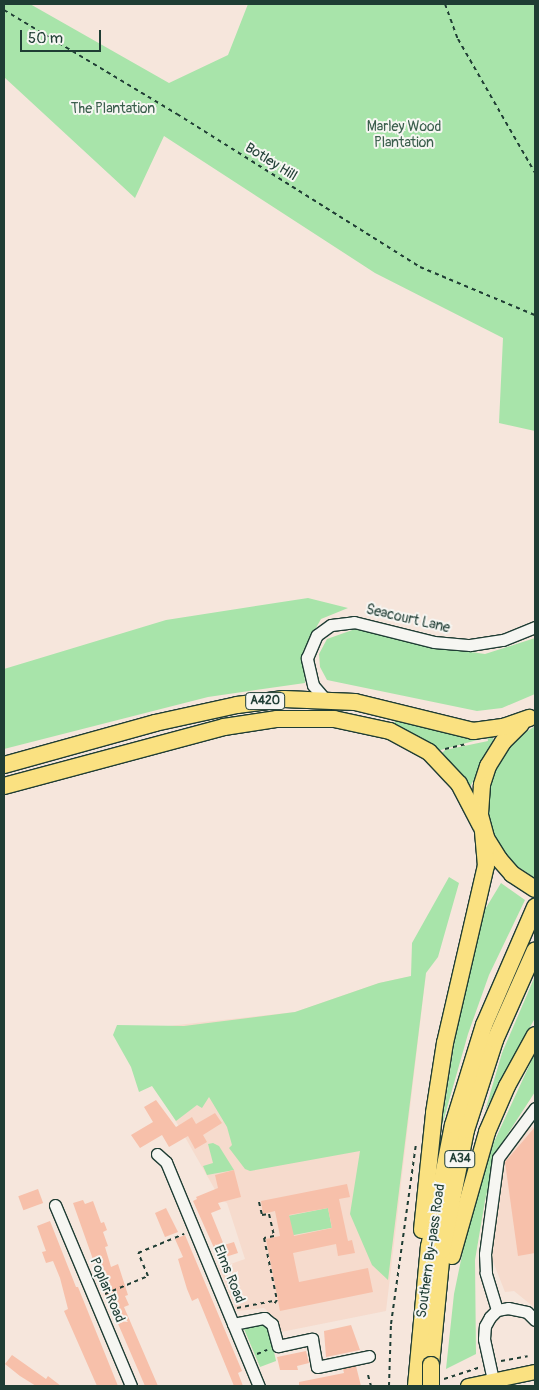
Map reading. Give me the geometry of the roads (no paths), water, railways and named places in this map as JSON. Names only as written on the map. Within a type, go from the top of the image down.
[{"type":"highway","name":"A420","points":[[4,766],[216,709],[284,699],[325,699],[369,704],[473,731],[497,729],[532,716]]},
{"type":"highway","points":[[422,1302],[422,1220],[434,1113],[450,1014],[486,866],[480,795],[488,766],[503,742],[532,716]]},
{"type":"highway","name":"A420","points":[[4,786],[224,727],[277,720],[334,719],[390,731],[429,752],[459,784],[482,828]]},
{"type":"highway","points":[[482,828],[499,860],[529,886]]},
{"type":"highway","name":"Southern By-pass Road","points":[[431,1386],[422,1302],[435,1206],[453,1125],[478,1042],[504,975],[535,907]]},
{"type":"highway","name":"Southern By-pass Road","points":[[416,1386],[427,1361],[442,1250],[466,1130],[495,1040],[535,950]]},
{"type":"highway","points":[[427,1361],[457,1235],[479,1156],[506,1086],[535,1035]]},
{"type":"main road","points":[[468,1386],[535,1372]]},
{"type":"street","name":"Seacourt Lane","points":[[325,699],[313,685],[307,658],[317,634],[330,625],[354,622],[434,642],[470,645],[504,640],[535,627]]},
{"type":"street","points":[[497,1310],[486,1273],[485,1254],[498,1158],[535,1108]]},
{"type":"street","name":"Elms Road","points":[[157,1154],[163,1157],[171,1173],[259,1386]]},
{"type":"street","name":"Poplar Road","points":[[55,1204],[131,1386]]},
{"type":"street","points":[[497,1310],[518,1310],[535,1320]]},
{"type":"street","points":[[493,1380],[485,1326],[497,1310]]},
{"type":"street","points":[[234,1324],[264,1318],[272,1324],[278,1346],[312,1339],[317,1366],[369,1356]]},
{"type":"park label","name":"The Plantation","points":[[113,109]]},
{"type":"park label","name":"Marley Wood Plantation","points":[[404,136]]}]
